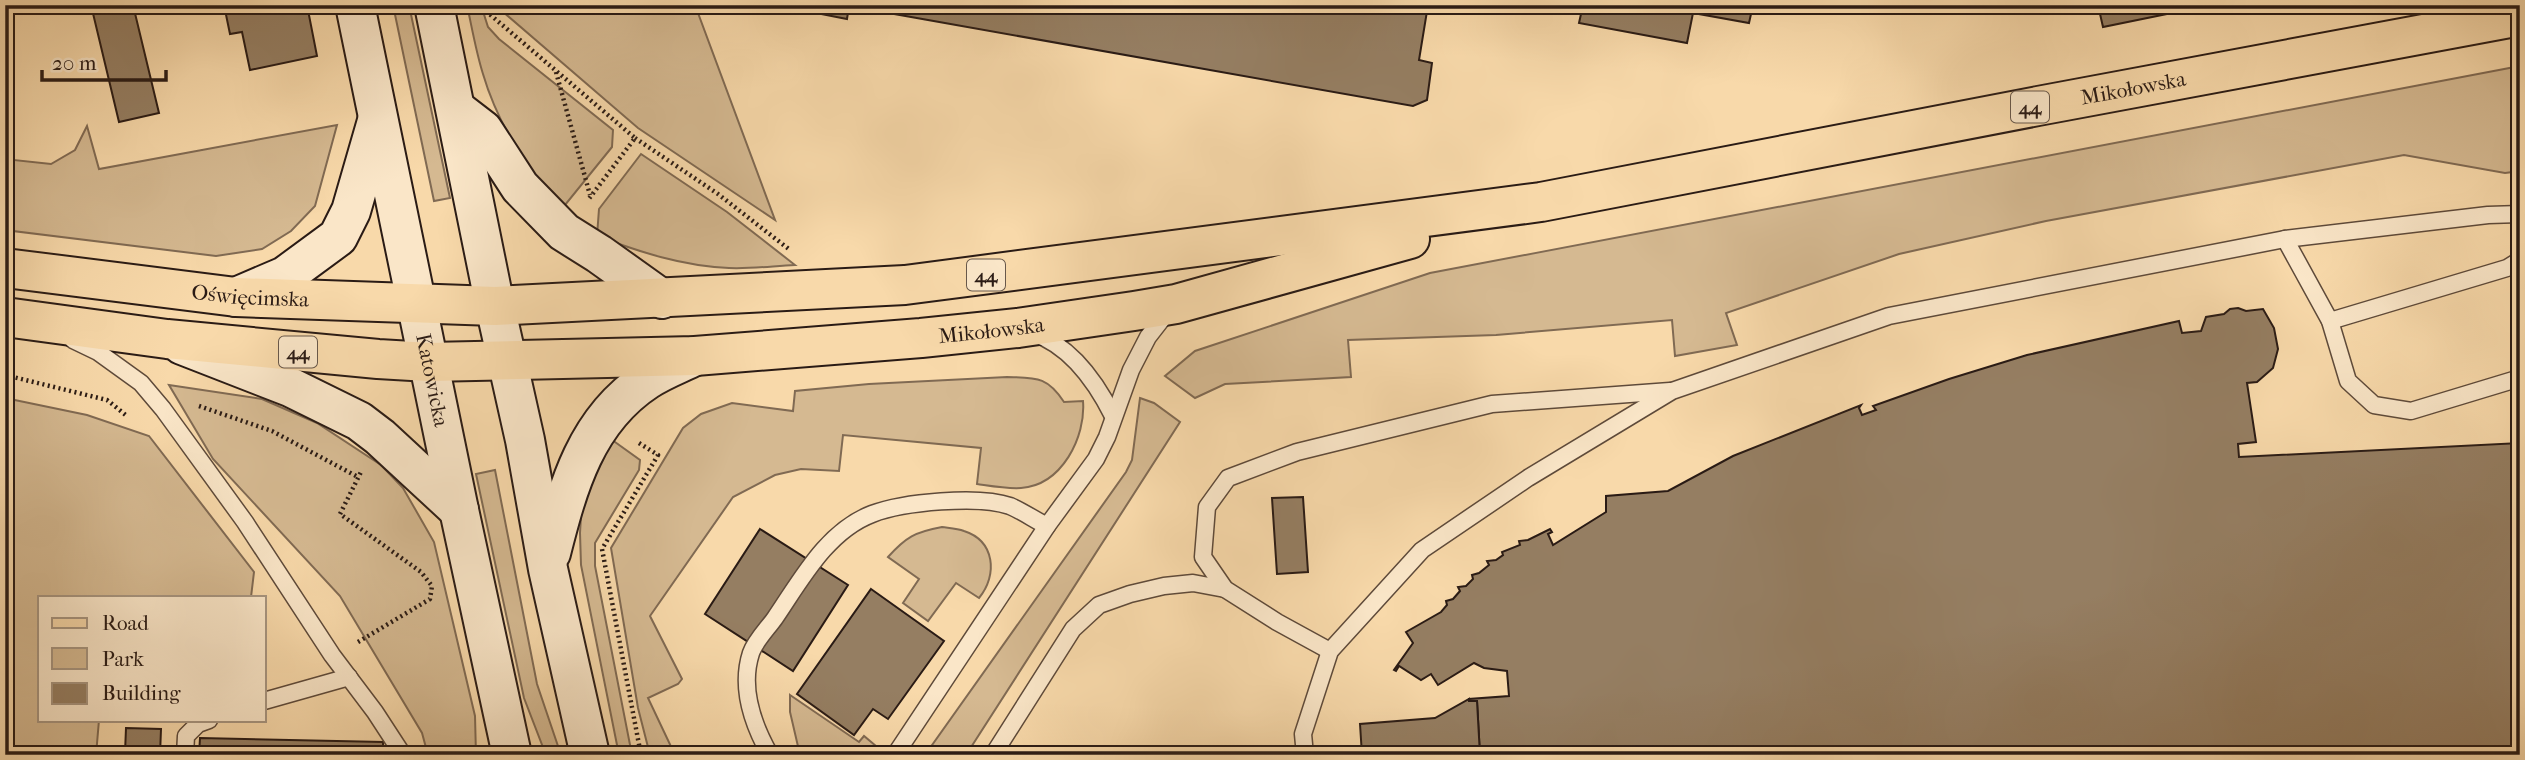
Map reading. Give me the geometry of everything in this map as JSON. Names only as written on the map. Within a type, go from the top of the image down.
[{"type":"main road","name":"Katowicka","points":[[355,5],[512,755]]},
{"type":"main road","points":[[434,5],[506,360],[525,440],[548,569],[590,755]]},
{"type":"main road","name":"Mikołowska","points":[[495,306],[905,285],[1541,202],[2520,16]]},
{"type":"main road","points":[[457,110],[483,130],[520,187],[564,232],[662,299]]},
{"type":"main road","points":[[236,297],[285,275],[338,237],[351,211],[379,116]]},
{"type":"main road","name":"Mikołowska","points":[[429,362],[695,356],[1018,328],[1176,304],[1541,202]]},
{"type":"main road","name":"Oświęcimska","points":[[5,268],[236,297],[495,306]]},
{"type":"main road","name":"44","points":[[23,320],[167,339],[429,362]]},
{"type":"main road","points":[[167,339],[290,387],[359,421],[459,510]]},
{"type":"main road","points":[[548,569],[566,495],[602,421],[613,407],[648,380],[695,356]]},
{"type":"lane","points":[[1305,755],[1303,734],[1330,650],[1422,550],[1528,478],[1672,391],[1889,316],[2285,239],[2488,215],[2520,214]]},
{"type":"lane","points":[[2285,239],[2330,321],[2348,381],[2374,405],[2410,411],[2520,378]]},
{"type":"lane","points":[[2330,321],[2507,268],[2520,260]]},
{"type":"lane","points":[[895,755],[1047,526],[1096,459],[1107,437],[1112,416],[1148,337],[1161,318],[1176,304]]},
{"type":"lane","points":[[23,320],[99,352],[141,383],[245,522],[332,655],[403,755]]},
{"type":"lane","points":[[1018,328],[1044,337],[1076,361],[1102,395],[1112,416]]},
{"type":"lane","points":[[1225,589],[1203,556],[1207,507],[1228,478],[1297,452],[1492,404],[1672,391]]},
{"type":"lane","points":[[770,755],[760,737],[750,708],[747,685],[752,652],[820,554],[844,531],[872,514],[912,505],[963,500],[1009,506],[1047,526]]},
{"type":"lane","points":[[993,755],[1073,629],[1099,605],[1130,593],[1194,583],[1225,589],[1277,622],[1330,650]]},
{"type":"lane","points":[[266,700],[349,677]]},
{"type":"lane","points":[[186,755],[186,736],[204,722]]},
{"type":"path","points":[[555,71],[590,196]]},
{"type":"path","points":[[635,138],[718,194],[798,256]]},
{"type":"path","points":[[641,755],[602,549],[658,455]]},
{"type":"path","points":[[332,655],[430,599],[432,586],[421,572],[340,514],[358,477]]},
{"type":"green space","points":[[393,5],[409,5],[450,198],[434,201]]},
{"type":"green space","points":[[467,5],[481,5],[488,27],[499,39],[613,130],[612,147],[561,210],[526,164],[496,109],[481,66]]},
{"type":"green space","points":[[495,5],[695,5],[775,220],[638,128]]},
{"type":"green space","points":[[2520,66],[2520,171],[2505,173],[2404,155],[2046,221],[1899,254],[1726,313],[1737,345],[1675,356],[1672,320],[1496,335],[1348,340],[1351,377],[1225,384],[1195,398],[1165,376],[1195,351],[1430,273]]},
{"type":"green space","points":[[337,125],[315,206],[291,231],[262,249],[216,256],[5,230],[5,159],[51,164],[75,150],[87,126],[99,169]]},
{"type":"green space","points":[[641,154],[727,212],[795,265],[712,267],[645,253],[597,236],[599,209]]},
{"type":"green space","points":[[1007,377],[1040,380],[1052,387],[1064,402],[1083,401],[1083,415],[1076,444],[1059,469],[1036,485],[1016,488],[977,484],[981,448],[843,435],[839,471],[801,469],[775,475],[733,497],[650,616],[682,679],[678,684],[648,698],[675,755],[650,755],[638,708],[611,548],[683,428],[701,414],[732,403],[793,411],[795,391],[869,384]]},
{"type":"green space","points":[[169,385],[262,399],[317,423],[381,465],[403,488],[434,542],[475,716],[476,755],[428,755],[422,733],[340,596],[213,459]]},
{"type":"green space","points":[[5,398],[87,415],[149,436],[254,572],[251,596],[38,596],[38,722],[99,722],[96,755],[5,755]]},
{"type":"green space","points":[[1140,398],[1154,403],[1180,422],[966,755],[925,755],[1126,472],[1132,460]]},
{"type":"green space","points":[[608,437],[640,460],[639,470],[595,543],[595,566],[632,755],[619,755],[581,565],[582,500]]},
{"type":"green space","points":[[495,470],[537,684],[561,755],[546,755],[524,698],[476,474]]},
{"type":"green space","points":[[942,527],[964,531],[982,542],[991,569],[985,589],[979,598],[956,583],[928,621],[903,603],[919,579],[888,557],[912,536]]},
{"type":"green space","points":[[790,695],[859,742],[864,736],[876,746],[878,755],[800,755],[790,712]]},
{"type":"building","points":[[91,5],[133,5],[159,113],[119,122]]},
{"type":"building","points":[[224,5],[307,5],[317,56],[250,70],[242,32],[230,34]]},
{"type":"building","points":[[822,5],[1428,5],[1419,60],[1432,63],[1427,100],[1413,106],[849,6],[847,19],[821,14]]},
{"type":"building","points":[[1583,5],[1753,5],[1749,23],[1693,13],[1687,43],[1579,23]]},
{"type":"building","points":[[2098,5],[2211,5],[2103,27]]},
{"type":"building","points":[[2238,308],[2246,311],[2263,309],[2274,328],[2278,349],[2273,368],[2257,382],[2247,383],[2256,442],[2238,444],[2239,457],[2520,443],[2520,755],[1480,755],[1477,701],[1469,699],[1509,696],[1507,671],[1484,668],[1474,663],[1438,685],[1431,674],[1421,680],[1399,666],[1394,670],[1413,643],[1406,632],[1441,612],[1447,605],[1446,601],[1453,599],[1460,591],[1458,587],[1466,586],[1473,579],[1472,575],[1489,565],[1487,561],[1496,560],[1503,555],[1502,552],[1520,545],[1519,541],[1528,540],[1550,529],[1552,532],[1548,534],[1553,545],[1606,512],[1606,496],[1668,491],[1733,456],[1861,405],[1859,408],[1862,415],[1876,410],[1873,406],[2027,355],[2179,321],[2182,333],[2201,331],[2206,317]]},
{"type":"building","points":[[1303,497],[1308,572],[1277,574],[1272,498]]},
{"type":"building","points":[[760,529],[848,585],[793,671],[705,614]]},
{"type":"building","points":[[871,589],[944,641],[888,719],[873,709],[854,735],[797,694]]},
{"type":"building","points":[[1469,699],[1477,701],[1480,755],[1362,755],[1360,724],[1435,718]]},
{"type":"building","points":[[126,728],[161,729],[160,755],[111,755],[111,752],[125,753]]},
{"type":"building","points":[[200,738],[383,742],[383,755],[199,755]]}]
